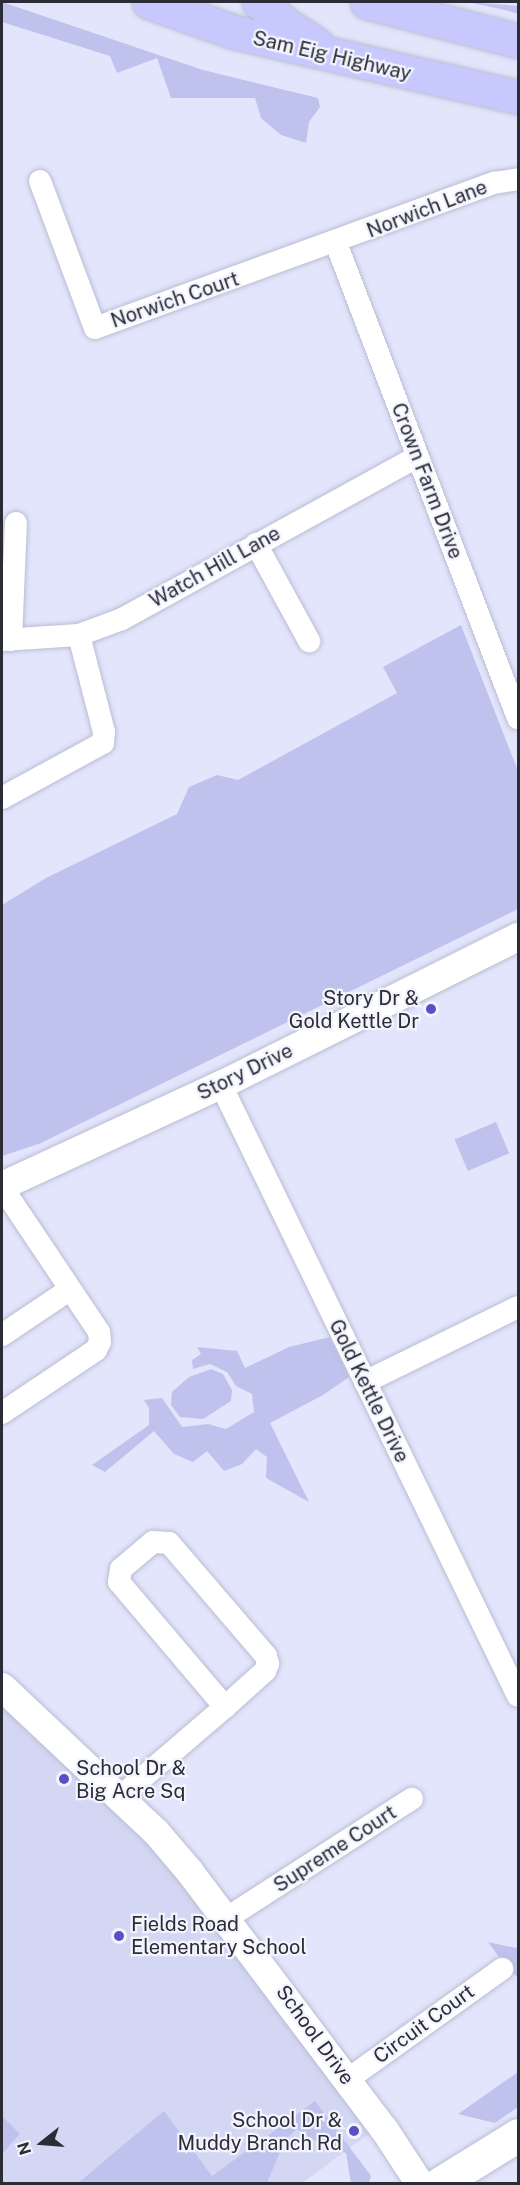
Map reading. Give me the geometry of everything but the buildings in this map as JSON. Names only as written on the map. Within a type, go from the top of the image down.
[{"type":"main road","name":"Sam Eig Highway","points":[[148,2],[234,32],[353,62],[519,97]]},
{"type":"main road","points":[[259,2],[285,24],[353,62]]},
{"type":"main road","points":[[378,4],[519,41]]},
{"type":"main road","points":[[439,2184],[519,2134]]},
{"type":"street","name":"Norwich Lane","points":[[336,243],[494,183],[519,179]]},
{"type":"street","name":"Norwich Court","points":[[40,181],[95,328],[336,243]]},
{"type":"street","name":"Crown Farm Drive","points":[[336,243],[417,458],[513,685],[519,718]]},
{"type":"street","name":"Watch Hill Lane","points":[[6,640],[79,635],[122,619],[417,458]]},
{"type":"street","points":[[6,640],[16,524]]},
{"type":"street","points":[[256,544],[309,641]]},
{"type":"street","points":[[2,798],[103,743],[104,732],[79,635]]},
{"type":"street","name":"Story Drive","points":[[2,1187],[221,1084],[519,937]]},
{"type":"street","name":"Gold Kettle Drive","points":[[221,1084],[365,1382],[517,1688]]},
{"type":"street","points":[[2,1187],[99,1332],[98,1346],[2,1413]]},
{"type":"street","points":[[2,1335],[69,1290]]},
{"type":"street","points":[[365,1382],[519,1307]]},
{"type":"street","points":[[120,1797],[225,1707],[265,1671],[266,1656],[169,1543],[153,1542],[121,1569],[119,1582],[225,1707]]},
{"type":"street","name":"School Drive","points":[[2,1687],[156,1832],[227,1918],[347,2080],[420,2184]]},
{"type":"street","name":"Supreme Court","points":[[227,1918],[412,1799]]},
{"type":"street","name":"Circuit Court","points":[[347,2080],[502,1969]]},
{"type":"shaded area","points":[[2,2],[203,70],[318,98],[320,107],[309,122],[306,143],[281,135],[261,118],[255,98],[171,98],[157,58],[117,73],[110,56],[2,22]]},
{"type":"shaded area","points":[[468,2],[518,6],[518,14],[509,11]]},
{"type":"shaded area","points":[[461,625],[518,771],[518,909],[41,1143],[2,1156],[2,905],[46,878],[177,814],[189,787],[217,775],[238,780],[397,693],[383,667]]},
{"type":"shaded area","points":[[496,1122],[509,1153],[468,1171],[455,1140]]},
{"type":"shaded area","points":[[330,1337],[349,1377],[323,1395],[270,1423],[309,1502],[266,1478],[267,1457],[256,1449],[242,1464],[224,1471],[207,1451],[193,1462],[174,1454],[154,1431],[105,1472],[92,1465],[149,1425],[149,1408],[144,1400],[162,1398],[182,1427],[208,1424],[226,1429],[254,1412],[252,1394],[236,1386],[227,1372],[210,1364],[193,1369],[192,1360],[201,1354],[197,1347],[237,1351],[245,1368],[289,1347]]},
{"type":"shaded area","points":[[211,1369],[223,1374],[232,1390],[231,1401],[203,1419],[180,1417],[171,1405],[172,1392],[189,1377]]},
{"type":"shaded area","name":"Fields Road Elementary School","points":[[2,1691],[119,1801],[377,2128],[302,2183],[2,2183]]},
{"type":"shaded area","points":[[488,1942],[516,1948],[518,1944],[518,1977],[510,1972]]},
{"type":"shaded area","points":[[518,2072],[518,2107],[495,2123],[458,2114]]},
{"type":"shaded area","points":[[315,2101],[371,2176],[369,2183],[351,2183],[346,2153],[319,2143],[297,2129],[285,2140],[267,2183],[78,2183],[164,2111],[212,2176]]},
{"type":"shaded area","points":[[2,2116],[20,2134],[2,2154]]},
{"type":"place","name":"Story Dr & Gold Kettle Dr","points":[[431,1009]]},
{"type":"place","name":"School Dr & Big Acre Sq","points":[[64,1779]]},
{"type":"place","name":"Fields Road Elementary School","points":[[119,1936]]},
{"type":"place","name":"School Dr & Muddy Branch Rd","points":[[354,2131]]}]
